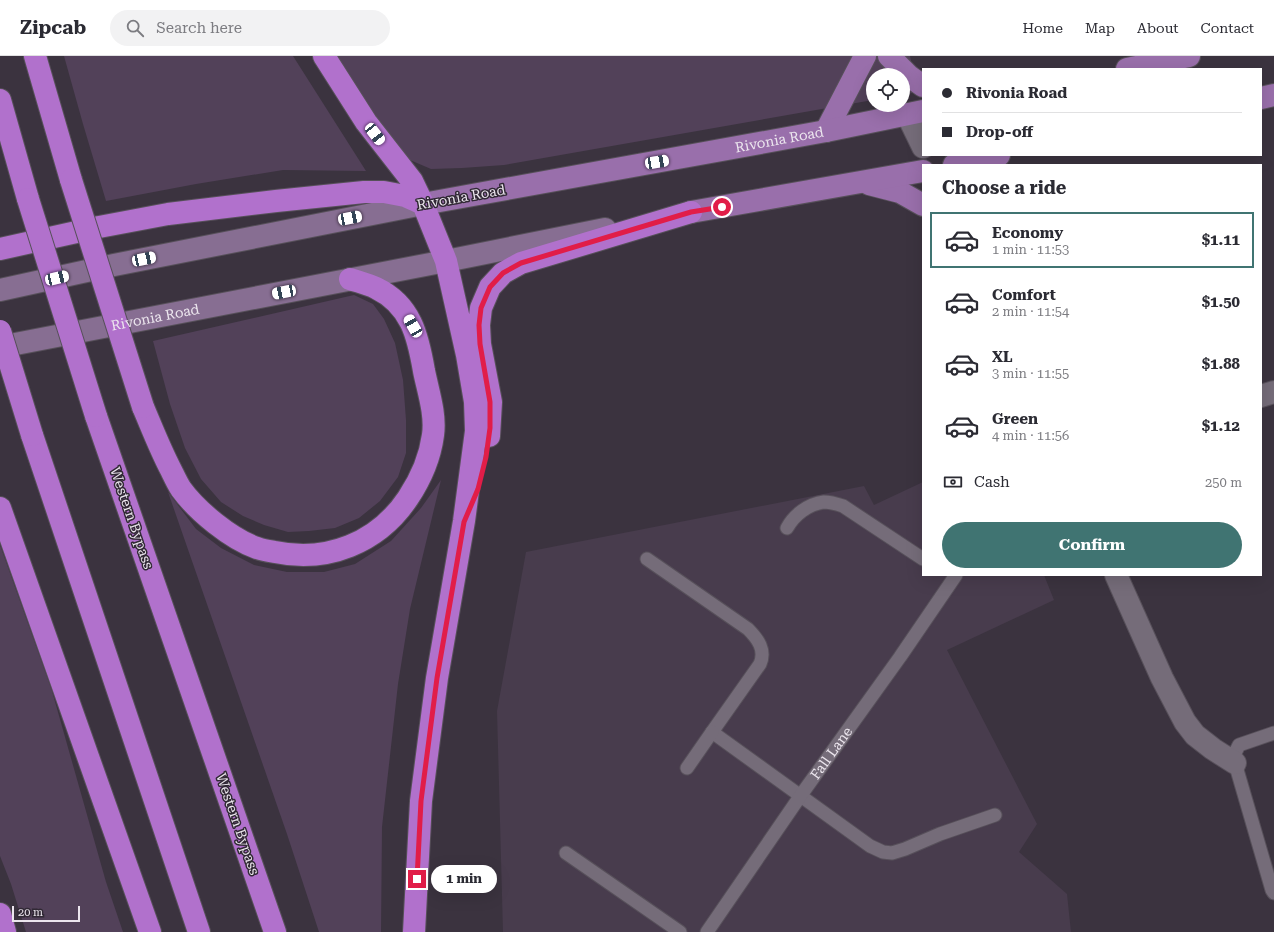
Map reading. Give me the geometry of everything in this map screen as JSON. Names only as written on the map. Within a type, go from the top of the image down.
[{"type":"highway","points":[[35,56],[71,180],[143,407],[160,450],[181,489],[204,513],[230,534],[257,548],[289,555],[312,556],[337,550],[365,540],[382,528],[400,509],[417,484],[428,459],[433,435],[433,415],[420,348],[413,326],[404,310],[394,299],[376,288],[350,279]]},
{"type":"highway","points":[[324,56],[366,122],[412,181],[423,204],[446,261],[467,355],[475,402],[476,432],[464,522],[437,678],[422,794],[414,932]]},
{"type":"highway","name":"Western Bypass","points":[[0,100],[28,199],[96,416],[275,932]]},
{"type":"highway","points":[[0,249],[99,227],[168,214],[276,201],[364,192],[384,192],[405,196],[423,204]]},
{"type":"highway","points":[[464,522],[478,489],[486,457],[490,428],[490,402],[488,384],[482,361],[479,325],[481,308],[490,287],[503,273],[521,263],[691,212]]},
{"type":"highway","points":[[0,332],[32,435],[200,932]]},
{"type":"highway","points":[[0,508],[150,932]]},
{"type":"highway","points":[[0,914],[5,932]]},
{"type":"main road","points":[[826,131],[865,56]]},
{"type":"main road","points":[[889,56],[922,85]]},
{"type":"main road","points":[[1132,68],[1189,56]]},
{"type":"main road","points":[[1262,98],[1274,95]]},
{"type":"main road","name":"Rivonia Road","points":[[0,290],[423,204],[826,131],[915,113]]},
{"type":"main road","points":[[958,164],[994,156]]},
{"type":"main road","name":"Rivonia Road","points":[[0,347],[691,212],[922,171]]},
{"type":"main road","points":[[858,183],[900,192],[922,204]]},
{"type":"street","points":[[915,113],[922,143]]},
{"type":"street","points":[[1262,396],[1274,392]]},
{"type":"street","points":[[1116,576],[1162,678],[1185,722],[1195,736],[1235,763]]},
{"type":"lane","points":[[787,528],[792,520],[808,508],[824,502],[833,503],[842,506],[922,558]]},
{"type":"lane","points":[[647,559],[748,629],[755,635],[762,650],[763,658],[760,664],[687,768]]},
{"type":"lane","name":"Fall Lane","points":[[707,932],[801,795],[900,657],[952,576]]},
{"type":"lane","points":[[712,732],[870,846],[883,852],[892,853],[905,849],[940,834],[995,815]]},
{"type":"lane","points":[[1274,733],[1239,745],[1235,754],[1235,763],[1274,893]]},
{"type":"lane","points":[[566,853],[680,932]]},
{"type":"shaded area","points":[[64,56],[293,56],[366,171],[283,170],[196,184],[106,201]]},
{"type":"shaded area","points":[[336,56],[910,56],[917,92],[910,94],[910,68],[866,68],[866,101],[504,165],[462,168],[431,169],[410,160],[389,137],[373,115]]},
{"type":"shaded area","points":[[354,295],[373,304],[384,319],[395,343],[403,380],[406,420],[406,453],[398,477],[380,501],[359,518],[335,528],[288,532],[264,525],[243,516],[221,502],[201,479],[185,448],[170,404],[153,341]]},
{"type":"shaded area","points":[[441,480],[410,609],[398,684],[382,827],[381,932],[319,932],[287,834],[168,492],[196,529],[221,548],[254,565],[287,572],[324,572],[355,564],[391,541],[421,508]]},
{"type":"shaded area","points":[[922,482],[922,576],[1044,576],[1054,600],[947,650],[1037,824],[1019,852],[1067,894],[1071,932],[503,932],[497,711],[526,552],[864,486],[874,505]]},
{"type":"shaded area","points":[[0,545],[52,691],[106,882],[123,932],[26,932],[11,884],[0,856]]},
{"type":"route","points":[[417,879],[421,801],[437,678],[464,522],[478,489],[486,457],[490,428],[490,402],[488,384],[482,361],[479,325],[481,308],[490,287],[503,273],[521,263],[691,212],[722,207]]}]
